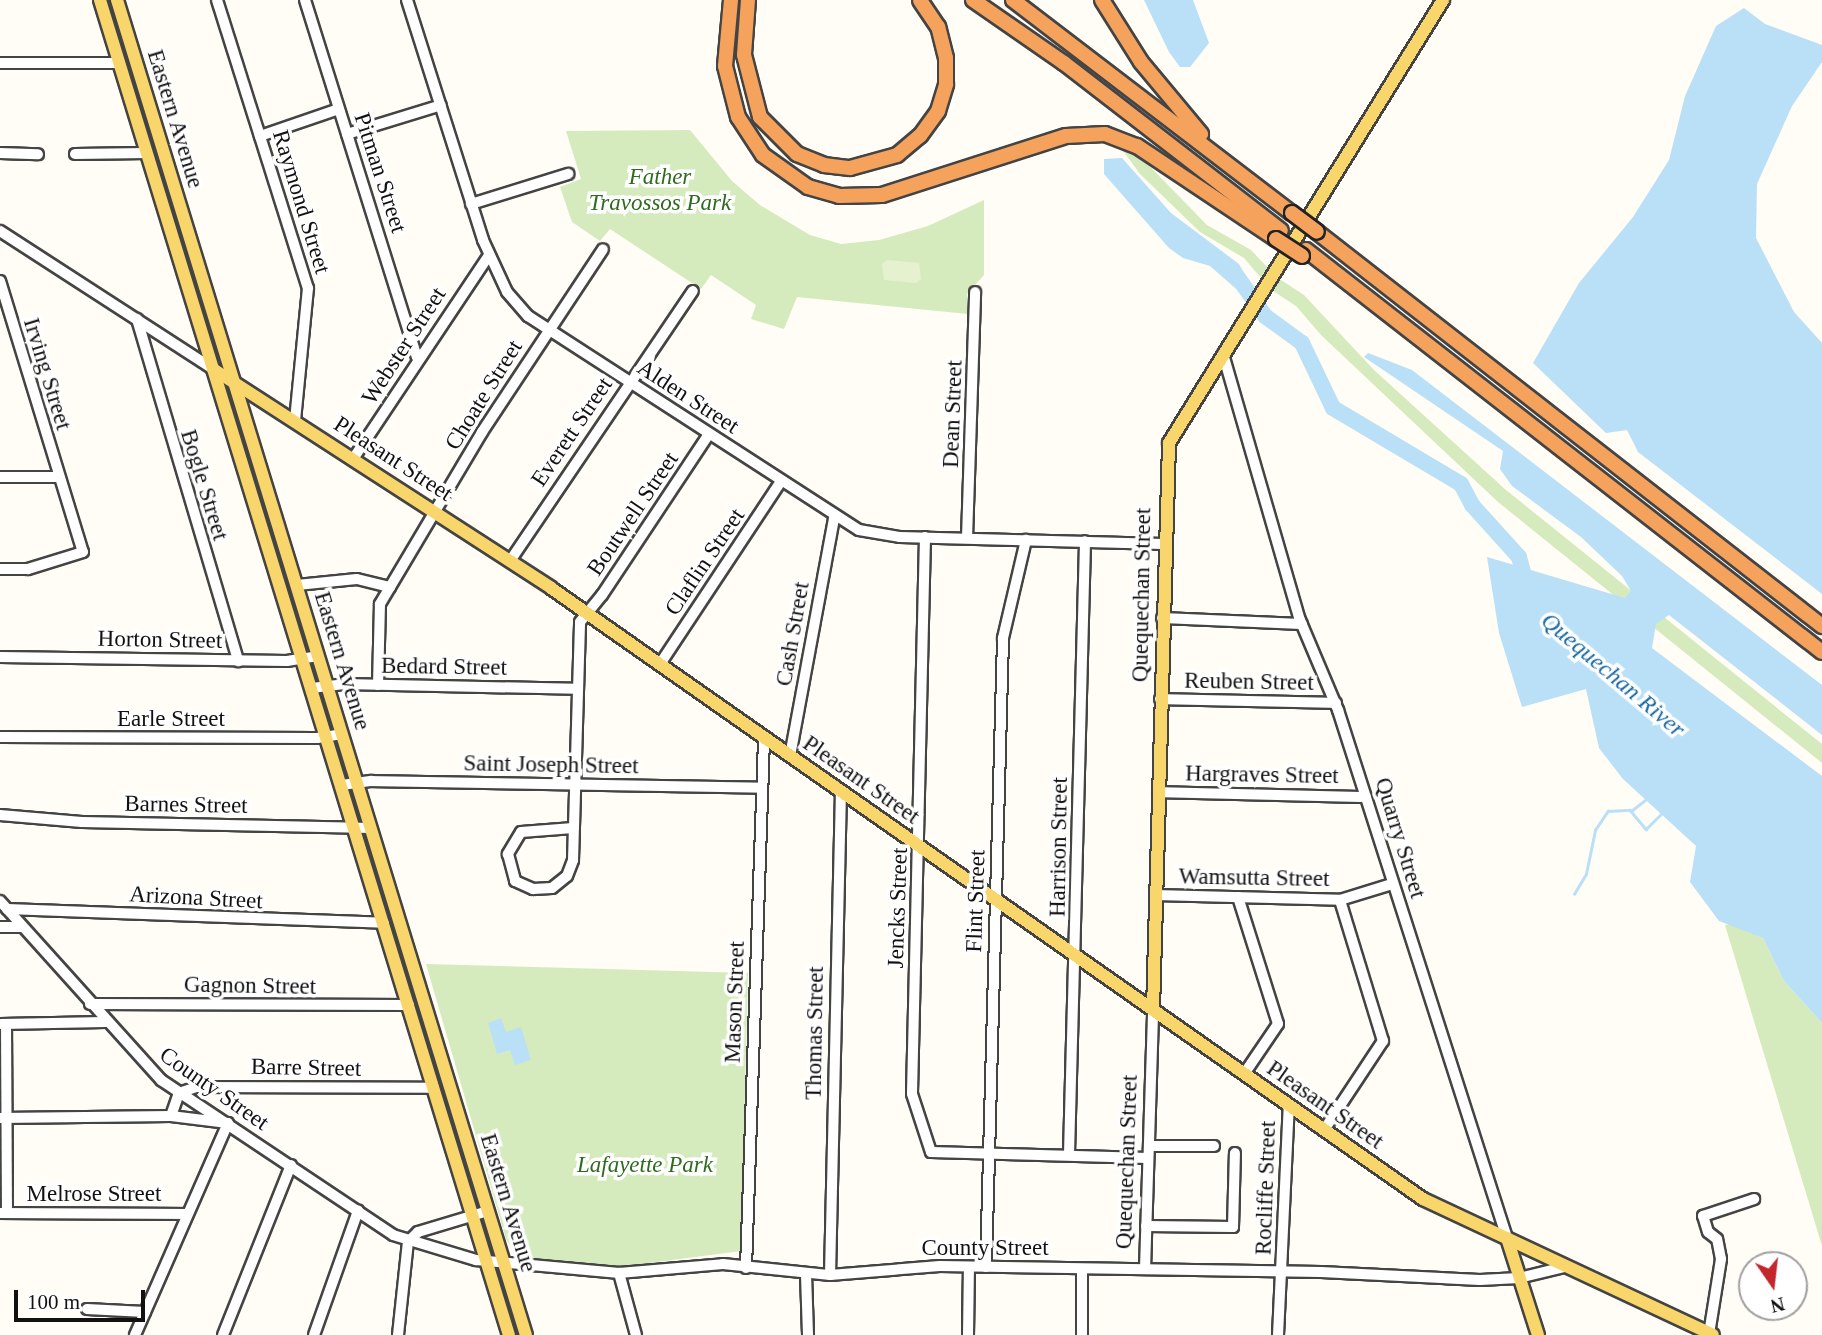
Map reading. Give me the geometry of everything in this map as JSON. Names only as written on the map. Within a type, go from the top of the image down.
[{"type":"highway","points":[[731,0],[724,66],[738,117],[775,167],[818,191],[850,197],[881,195],[1066,135],[1105,134],[1127,141],[1279,235]]},
{"type":"highway","points":[[748,0],[744,55],[760,117],[797,154],[824,165],[850,168],[897,155],[920,136],[938,111],[946,84],[946,58],[938,27],[920,0]]},
{"type":"highway","points":[[973,0],[1090,82],[1279,235],[1373,303],[1822,652]]},
{"type":"highway","points":[[1013,0],[1226,161],[1822,626]]},
{"type":"highway","points":[[1102,0],[1149,73],[1226,161]]},
{"type":"main road","name":"Eastern Avenue","points":[[100,0],[509,1335]]},
{"type":"main road","name":"Eastern Avenue","points":[[117,0],[526,1335]]},
{"type":"main road","name":"Quequechan Street","points":[[1153,1010],[1163,544],[1169,441],[1443,0]]},
{"type":"main road","name":"Pleasant Street","points":[[213,369],[587,613],[1423,1199],[1711,1334]]},
{"type":"main road","name":"Quarry Street","points":[[1507,1238],[1538,1335]]},
{"type":"street","name":"Raymond Street","points":[[218,0],[308,288],[295,421]]},
{"type":"street","name":"Pitman Street","points":[[305,0],[417,357]]},
{"type":"street","name":"Alden Street","points":[[407,0],[489,255],[514,302],[550,329],[834,517],[872,533],[1163,544]]},
{"type":"street","points":[[0,63],[120,63]]},
{"type":"street","points":[[347,134],[441,105]]},
{"type":"street","points":[[260,136],[339,109]]},
{"type":"street","points":[[0,153],[38,154]]},
{"type":"street","points":[[75,154],[147,153]]},
{"type":"street","points":[[471,204],[568,174]]},
{"type":"street","name":"Pleasant Street","points":[[0,232],[213,369]]},
{"type":"street","name":"Choate Street","points":[[378,685],[380,604],[550,329],[603,249]]},
{"type":"street","name":"Webster Street","points":[[354,459],[417,357],[489,255]]},
{"type":"street","name":"Irving Street","points":[[0,281],[83,552],[28,569],[0,569]]},
{"type":"street","name":"Everett Street","points":[[510,561],[693,291]]},
{"type":"street","name":"Dean Street","points":[[967,538],[975,292]]},
{"type":"street","name":"Bogle Street","points":[[137,319],[238,661]]},
{"type":"street","name":"Quarry Street","points":[[1223,354],[1301,624],[1336,703],[1507,1238]]},
{"type":"street","name":"Boutwell Street","points":[[573,828],[580,622],[709,434]]},
{"type":"street","points":[[0,477],[59,477]]},
{"type":"street","name":"Claflin Street","points":[[660,664],[781,481]]},
{"type":"street","name":"Cash Street","points":[[790,756],[834,517]]},
{"type":"street","name":"Jencks Street","points":[[925,537],[912,1094],[931,1152],[989,1152]]},
{"type":"street","name":"Flint Street","points":[[986,1267],[1003,638],[1026,540]]},
{"type":"street","name":"Harrison Street","points":[[1069,1154],[1085,541]]},
{"type":"street","points":[[296,585],[357,579],[390,587]]},
{"type":"street","points":[[1162,618],[1301,624]]},
{"type":"street","name":"Horton Street","points":[[0,657],[238,661],[303,660],[318,656]]},
{"type":"street","name":"Bedard Street","points":[[312,688],[327,685],[378,685],[576,690]]},
{"type":"street","name":"Reuben Street","points":[[1160,699],[1336,703]]},
{"type":"street","name":"Earle Street","points":[[0,737],[327,737],[342,734]]},
{"type":"street","name":"Mason Street","points":[[746,1268],[760,788],[764,738]]},
{"type":"street","name":"Saint Joseph Street","points":[[342,785],[357,782],[760,788]]},
{"type":"street","name":"Thomas Street","points":[[830,1275],[841,792]]},
{"type":"street","name":"Hargraves Street","points":[[1158,792],[1366,797]]},
{"type":"street","name":"Barnes Street","points":[[0,815],[82,822],[372,828]]},
{"type":"street","points":[[573,828],[573,860],[560,884],[533,889],[515,881],[508,855],[522,832],[573,828]]},
{"type":"street","name":"Wamsutta Street","points":[[1155,895],[1340,900],[1392,884]]},
{"type":"street","points":[[1238,897],[1278,1024],[1244,1074]]},
{"type":"street","points":[[1324,1130],[1383,1041],[1340,900]]},
{"type":"street","name":"County Street","points":[[3,905],[105,1022],[150,1070],[179,1093],[408,1242],[488,1262],[619,1273],[706,1265],[830,1275],[986,1267],[1518,1278],[1564,1267]]},
{"type":"street","name":"Arizona Street","points":[[3,905],[384,923]]},
{"type":"street","points":[[0,927],[22,927]]},
{"type":"street","name":"Gagnon Street","points":[[90,1004],[409,1005]]},
{"type":"street","name":"Quequechan Street","points":[[1145,1269],[1153,1010]]},
{"type":"street","points":[[4,1213],[3,1024],[105,1022]]},
{"type":"street","name":"Barre Street","points":[[179,1093],[200,1086],[434,1088]]},
{"type":"street","points":[[171,1116],[179,1093]]},
{"type":"street","name":"Rocliffe Street","points":[[1278,1335],[1289,1105]]},
{"type":"street","points":[[3,1118],[171,1116],[228,1124],[135,1335]]},
{"type":"street","points":[[1149,1146],[1214,1146]]},
{"type":"street","points":[[989,1152],[1148,1158]]},
{"type":"street","points":[[1146,1226],[1233,1227],[1235,1153]]},
{"type":"street","points":[[223,1335],[291,1165]]},
{"type":"street","points":[[1711,1334],[1721,1259],[1717,1239],[1707,1232],[1703,1216],[1754,1199]]},
{"type":"street","points":[[314,1335],[358,1211]]},
{"type":"street","points":[[398,1335],[408,1242],[418,1232],[488,1211]]},
{"type":"street","name":"Melrose Street","points":[[4,1213],[187,1214]]},
{"type":"street","points":[[968,1335],[970,1267]]},
{"type":"street","points":[[1082,1269],[1082,1335]]},
{"type":"street","points":[[619,1273],[636,1335]]},
{"type":"street","points":[[806,1274],[808,1335]]},
{"type":"street","points":[[87,1308],[145,1312]]},
{"type":"green space","name":"Father Travossos Park","points":[[690,130],[732,181],[760,205],[810,235],[841,244],[879,240],[928,226],[984,200],[984,275],[967,294],[968,314],[797,297],[784,329],[751,319],[756,305],[711,275],[701,289],[610,229],[600,241],[572,222],[560,187],[581,179],[566,131]]},
{"type":"green space","points":[[1113,137],[1128,144],[1207,225],[1251,250],[1268,268],[1261,278],[1244,258],[1200,232],[1140,174]]},
{"type":"green space","points":[[887,260],[919,263],[921,279],[916,283],[884,280],[882,264]]},
{"type":"green space","points":[[1278,278],[1304,295],[1374,370],[1506,490],[1822,744],[1822,763],[1498,502],[1321,335],[1296,306],[1270,289]]},
{"type":"green space","points":[[1733,924],[1763,938],[1784,981],[1822,1023],[1822,1246],[1725,925]]},
{"type":"green space","name":"Lafayette Park","points":[[426,964],[748,973],[741,1251],[626,1266],[532,1259],[515,1253],[506,1239]]},
{"type":"water","points":[[1144,0],[1193,0],[1209,43],[1190,67],[1180,67],[1169,52]]},
{"type":"water","points":[[1744,8],[1765,24],[1822,45],[1822,62],[1792,106],[1757,184],[1756,238],[1794,312],[1822,343],[1822,594],[1638,452],[1627,430],[1606,433],[1533,363],[1579,283],[1633,217],[1669,160],[1685,96],[1716,26]]},
{"type":"water","points":[[1122,158],[1171,213],[1239,264],[1250,284],[1242,294],[1210,266],[1183,258],[1169,248],[1104,174],[1104,159]]},
{"type":"water","points":[[1368,353],[1412,370],[1822,685],[1822,735],[1669,615],[1656,624],[1652,648],[1822,776],[1822,1023],[1784,981],[1763,938],[1719,921],[1690,882],[1696,846],[1623,779],[1599,748],[1586,689],[1522,707],[1499,633],[1487,557],[1625,598],[1631,591],[1622,576],[1581,537],[1512,486],[1500,469],[1503,451],[1364,357]]},
{"type":"water","points":[[501,1018],[506,1032],[521,1027],[531,1060],[515,1065],[510,1050],[497,1054],[488,1023]]},
{"type":"waterway","name":"Quequechan River","points":[[1234,272],[1265,316],[1302,343],[1333,408],[1461,484],[1472,505],[1519,557],[1526,584]]},
{"type":"waterway","points":[[1631,811],[1645,800]]},
{"type":"waterway","points":[[1574,894],[1586,874],[1595,830],[1608,811],[1630,810],[1646,829],[1661,814]]}]
